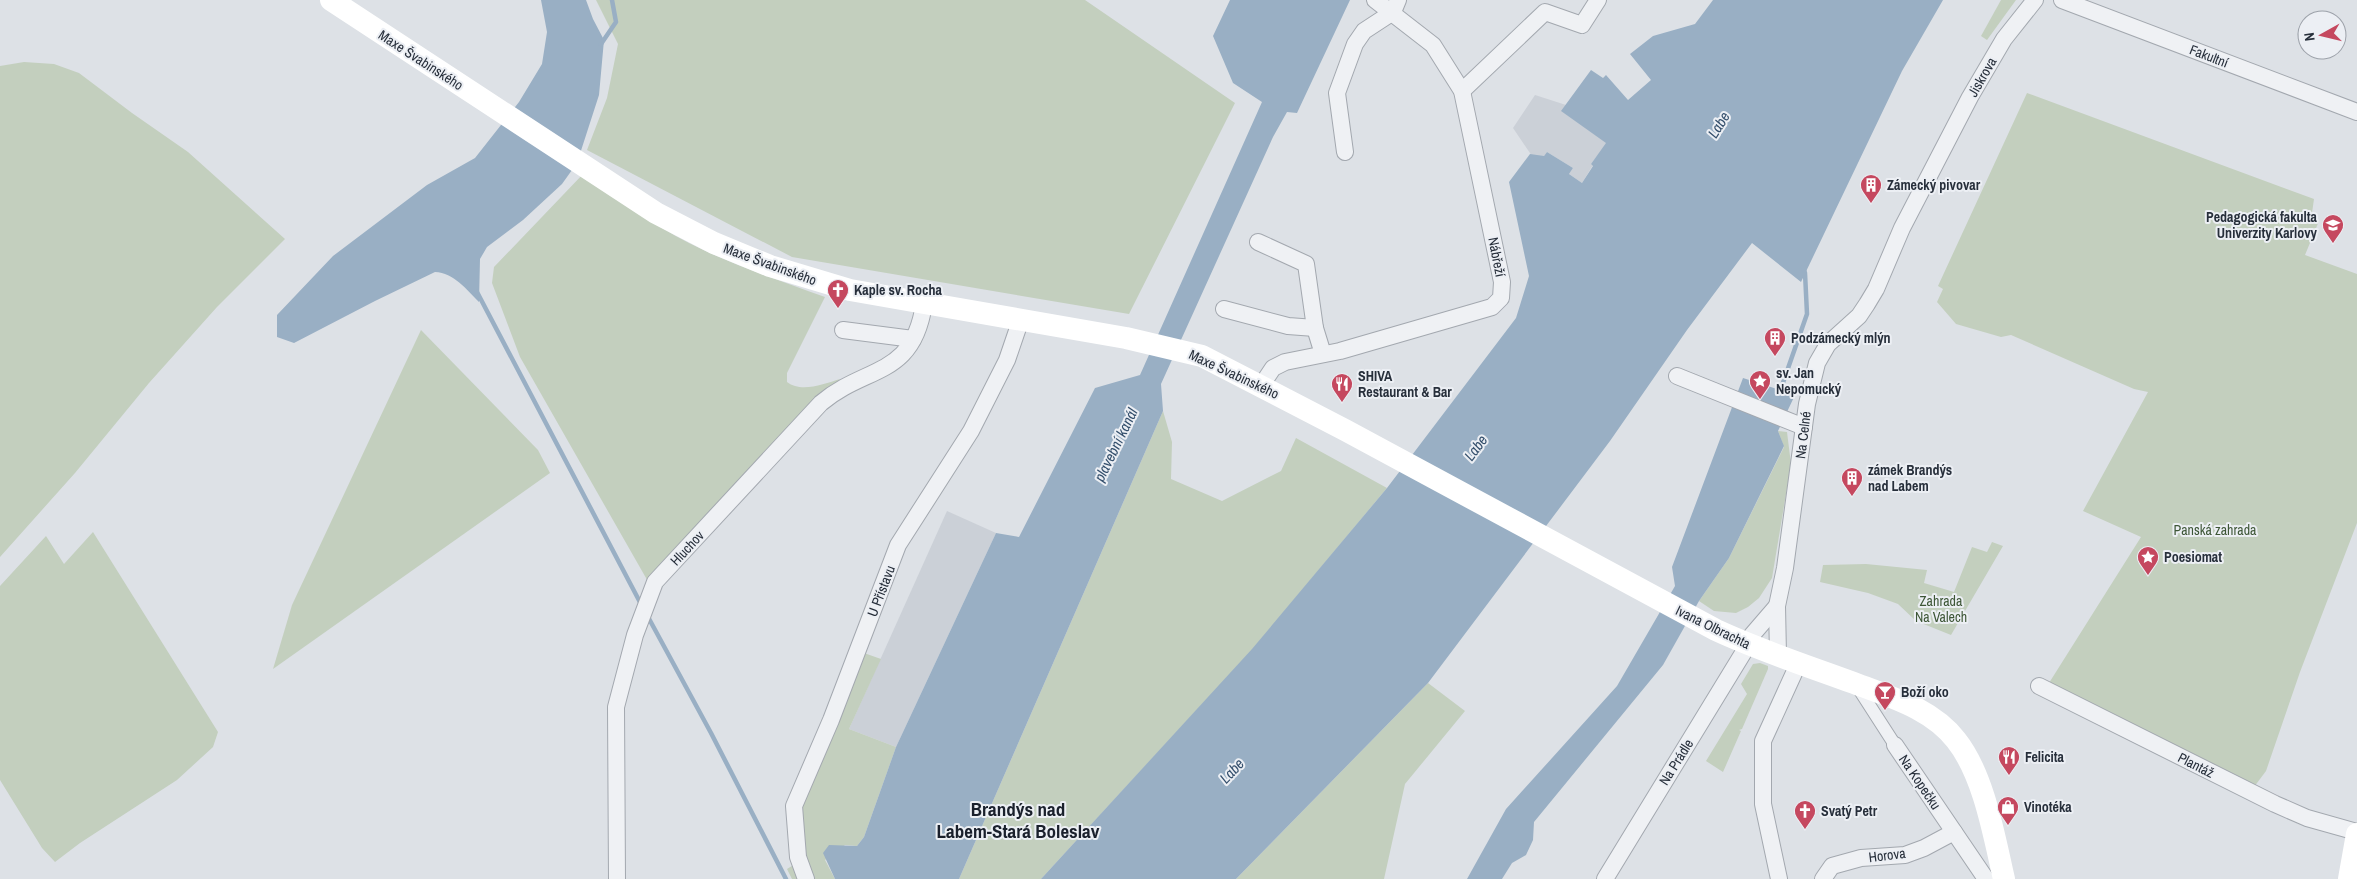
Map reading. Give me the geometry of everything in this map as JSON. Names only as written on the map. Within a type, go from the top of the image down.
[{"type":"main road","name":"Maxe Švabinského","points":[[330,0],[656,213],[714,243],[770,266],[850,290],[924,304],[1022,319],[1192,353],[1261,386],[1345,430]]},
{"type":"main road","name":"Ivana Olbrachta","points":[[1345,430],[1701,623],[1748,645],[1799,662],[1907,703],[1939,724],[1956,740],[1968,760],[1982,792],[2004,879]]},
{"type":"main road","points":[[2349,879],[2357,833]]},
{"type":"street","name":"Nábřeží","points":[[1261,386],[1277,365],[1340,352],[1492,307],[1502,298],[1502,282],[1462,91],[1433,45],[1396,6],[1375,0]]},
{"type":"street","points":[[1462,91],[1545,12],[1582,25],[1598,0]]},
{"type":"street","name":"Jiskrova","points":[[1938,159],[2004,39],[2035,0]]},
{"type":"street","name":"Fakultní","points":[[2062,0],[2357,112]]},
{"type":"street","points":[[1345,152],[1338,93],[1355,44],[1364,31],[1396,6]]},
{"type":"street","name":"Na Celné","points":[[1778,655],[1777,606],[1785,568],[1806,404],[1817,363],[1828,344],[1859,316],[1876,289],[1902,228],[1938,159]]},
{"type":"street","points":[[1258,242],[1306,264],[1315,328],[1323,354]]},
{"type":"street","name":"Hluchov","points":[[617,879],[616,707],[637,630],[655,582],[821,403],[844,386],[887,368],[904,355],[922,322],[924,304]]},
{"type":"street","points":[[1224,309],[1288,326],[1315,328]]},
{"type":"street","name":"U Přístavu","points":[[806,879],[798,857],[794,806],[831,720],[898,545],[971,431],[1007,360],[1022,319]]},
{"type":"street","points":[[844,330],[913,339]]},
{"type":"street","points":[[1678,376],[1804,427]]},
{"type":"street","name":"Na Prádle","points":[[1605,879],[1748,645],[1752,635],[1777,606]]},
{"type":"street","points":[[1779,879],[1763,804],[1764,741],[1799,662]]},
{"type":"street","name":"Na Kopečku","points":[[1856,684],[1986,879]]},
{"type":"street","name":"Plantáž","points":[[2039,686],[2275,804],[2307,818],[2357,833]]},
{"type":"street","name":"Horova","points":[[1823,879],[1832,866],[1861,858],[1905,855],[1924,848],[1954,832]]},
{"type":"shaded area","points":[[1535,95],[1566,105],[1562,111],[1607,143],[1591,164],[1593,165],[1582,183],[1569,174],[1573,168],[1547,152],[1544,156],[1532,156],[1513,128]]},
{"type":"shaded area","points":[[947,511],[996,533],[896,747],[849,729]]},
{"type":"green space","points":[[596,0],[1085,0],[1235,103],[1129,314],[792,257],[587,150],[607,98],[618,44]]},
{"type":"green space","points":[[2001,0],[2016,0],[1987,40],[1981,36]]},
{"type":"green space","points":[[24,62],[54,64],[79,73],[188,152],[285,239],[217,307],[149,383],[75,473],[0,557],[0,66]]},
{"type":"green space","name":"Panská zahrada","points":[[2027,93],[2314,199],[2311,220],[2319,221],[2305,255],[2357,274],[2357,523],[2300,672],[2266,771],[2254,787],[2049,683],[2141,537],[2083,511],[2148,392],[2134,389],[2011,335],[2001,337],[1956,324],[1937,302],[1943,289],[1938,286]]},
{"type":"green space","points":[[584,173],[675,236],[740,266],[825,297],[787,373],[787,382],[799,387],[806,387],[840,379],[663,565],[650,585],[520,357],[492,283],[494,267]]},
{"type":"green space","points":[[421,330],[538,450],[550,473],[273,669],[292,605]]},
{"type":"green space","points":[[1163,411],[1172,442],[1171,479],[1222,501],[1281,471],[1296,438],[1387,488],[1252,650],[1041,879],[959,879]]},
{"type":"green space","points":[[1778,431],[1787,432],[1791,464],[1772,578],[1759,598],[1748,607],[1736,613],[1714,611],[1699,601],[1729,558],[1784,447]]},
{"type":"green space","points":[[93,532],[218,732],[213,747],[177,780],[80,843],[55,862],[42,848],[0,780],[0,586],[46,536],[64,564]]},
{"type":"green space","name":"Zahrada Na Valech","points":[[1992,542],[2003,546],[1951,635],[1916,621],[1898,604],[1868,593],[1820,582],[1823,565],[1866,564],[1927,570],[1924,583],[1954,592],[1972,547],[1987,552]]},
{"type":"green space","points":[[864,653],[881,659],[849,729],[896,747],[864,837],[857,846],[845,845],[825,860],[835,879],[792,879],[787,869],[803,859],[800,809]]},
{"type":"green space","points":[[1760,663],[1768,666],[1768,669],[1742,729],[1739,730],[1741,731],[1723,772],[1706,761],[1747,694],[1741,684],[1753,664]]},
{"type":"green space","points":[[1428,683],[1465,711],[1405,784],[1384,879],[1236,879]]},
{"type":"water","points":[[541,0],[586,0],[604,40],[599,95],[577,163],[562,184],[523,220],[487,247],[480,259],[479,302],[454,279],[448,275],[435,272],[294,343],[277,337],[277,315],[333,256],[427,185],[475,158],[519,102],[542,64],[547,32]]},
{"type":"water","name":"plavební kanál","points":[[1230,0],[1350,0],[1297,113],[1287,112],[1273,137],[1161,384],[1163,411],[959,879],[835,879],[823,853],[829,845],[857,846],[864,837],[896,747],[996,533],[1019,537],[1095,388],[1140,375],[1262,102],[1233,83],[1213,36]]},
{"type":"water","name":"Labe","points":[[1713,0],[1943,0],[1902,71],[1801,282],[1752,243],[1687,330],[1610,441],[1428,683],[1236,879],[1041,879],[1252,649],[1387,488],[1516,318],[1529,276],[1509,182],[1530,154],[1544,156],[1547,152],[1573,168],[1569,174],[1582,183],[1593,166],[1591,164],[1606,143],[1561,111],[1591,70],[1603,78],[1606,75],[1628,100],[1651,80],[1630,54],[1653,36],[1695,24]]},
{"type":"water","points":[[1743,378],[1795,395],[1778,431],[1784,446],[1729,558],[1699,601],[1663,665],[1534,822],[1533,840],[1526,855],[1512,863],[1502,879],[1467,879],[1506,809],[1617,686],[1675,586],[1672,567]]},
{"type":"waterway","points":[[601,44],[616,22],[612,0]]},
{"type":"waterway","points":[[1779,394],[1807,314],[1803,267]]},
{"type":"waterway","points":[[477,292],[642,606]]},
{"type":"waterway","points":[[647,615],[711,733],[786,879]]},
{"type":"place","name":"Zámecký pivovar","points":[[1871,204]]},
{"type":"place","name":"Pedagogická fakulta Univerzity Karlovy","points":[[2333,244]]},
{"type":"place","name":"Kaple sv. Rocha","points":[[838,309]]},
{"type":"place","name":"Podzámecký mlýn","points":[[1775,357]]},
{"type":"place","name":"sv. Jan Nepomucký","points":[[1760,400]]},
{"type":"place","name":"SHIVA Restaurant & Bar","points":[[1342,403]]},
{"type":"place","name":"zámek Brandýs nad Labem","points":[[1852,497]]},
{"type":"place","name":"Poesiomat","points":[[2148,576]]},
{"type":"place","name":"Boží oko","points":[[1885,711]]},
{"type":"place","name":"Felicita","points":[[2009,776]]},
{"type":"place","name":"Vinotéka","points":[[2008,826]]},
{"type":"place","name":"Svatý Petr","points":[[1805,830]]},
{"type":"district","name":"Brandýs nad Labem-Stará Boleslav","points":[[1018,820]]}]
